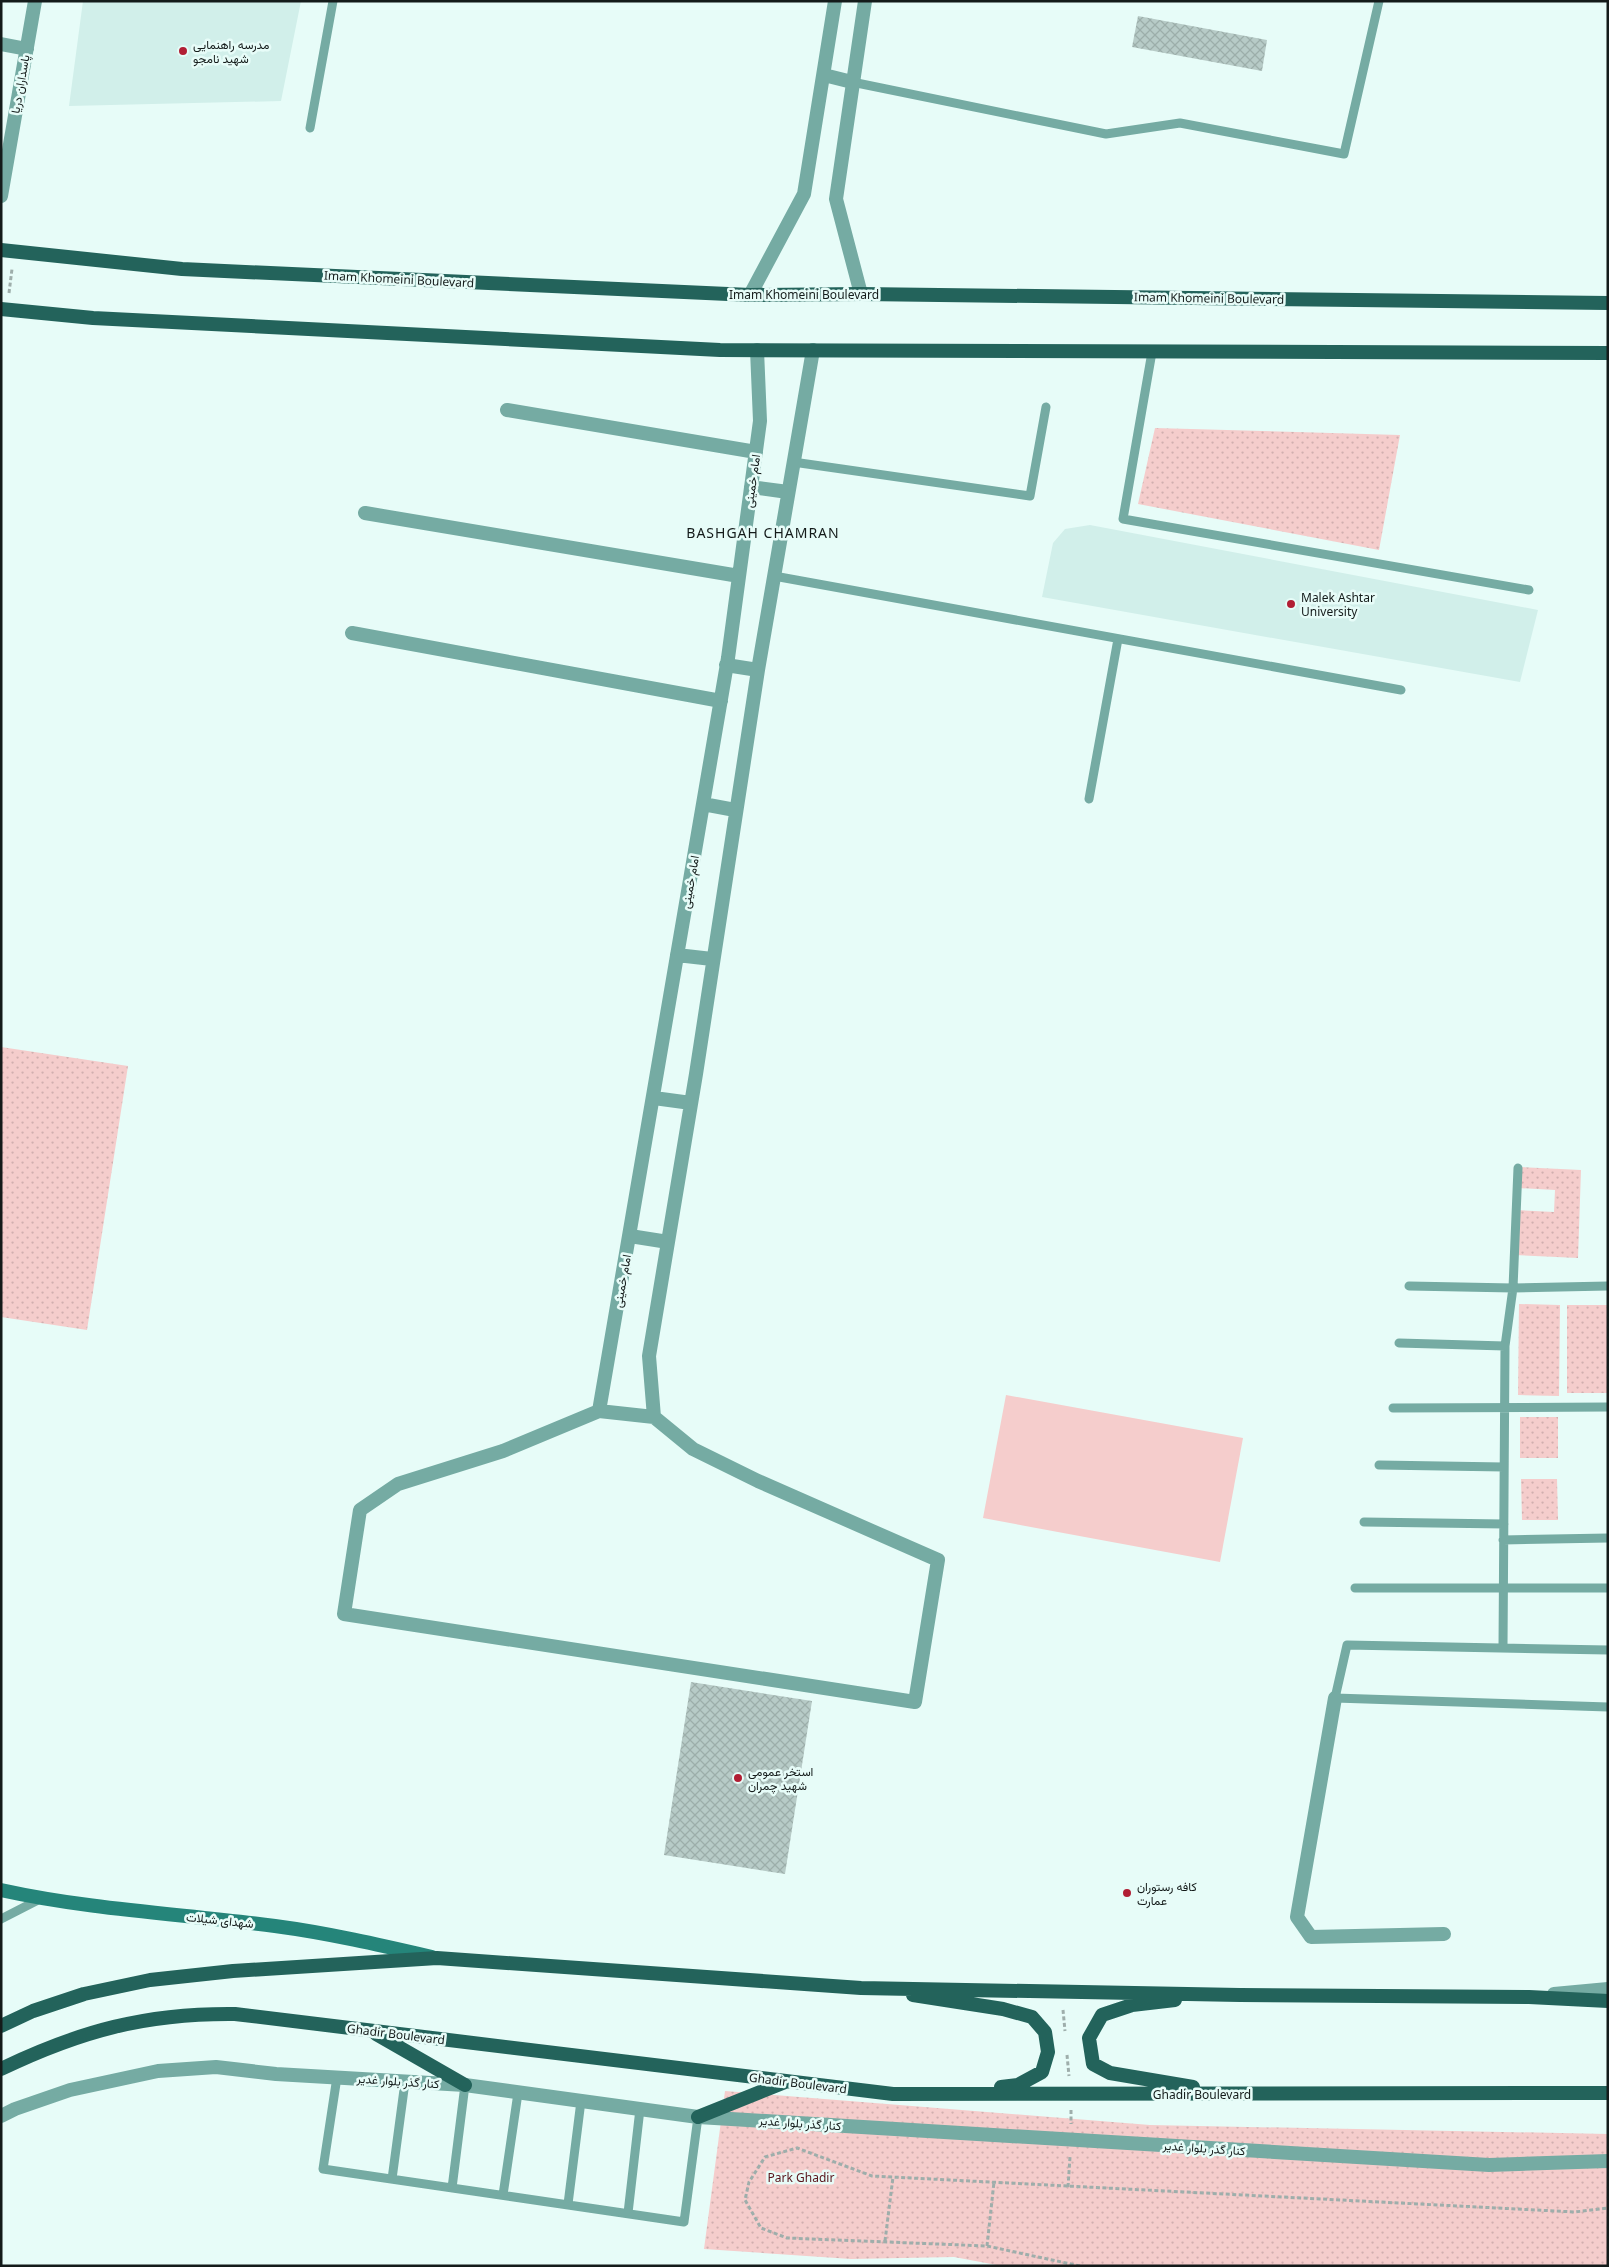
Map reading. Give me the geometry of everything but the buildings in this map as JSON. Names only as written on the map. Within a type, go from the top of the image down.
[{"type":"main road","name":"Imam Khomeini Boulevard","points":[[8,251],[182,269],[750,295],[861,294],[1608,303]]},
{"type":"main road","points":[[4,309],[93,318],[757,350],[1608,353]]},
{"type":"main road","name":"شهدای شیلات","points":[[1,1890],[40,1899],[276,1926],[359,1940],[437,1958]]},
{"type":"main road","points":[[1,2026],[33,2011],[84,1994],[150,1980],[233,1971],[437,1958],[888,1988],[1240,1995],[1529,1997],[1608,2001]]},
{"type":"main road","points":[[888,1988],[922,1997],[1002,2009],[1032,2017],[1045,2032],[1048,2052],[1042,2072],[1018,2085],[978,2091],[893,2094]]},
{"type":"main road","points":[[1240,1995],[1132,2005],[1102,2015],[1089,2038],[1093,2064],[1110,2073],[1150,2082],[1247,2094]]},
{"type":"main road","name":"Ghadir Boulevard","points":[[1,2070],[77,2036],[129,2023],[187,2015],[235,2014],[893,2094],[1608,2093]]},
{"type":"main road","points":[[371,2031],[465,2085]]},
{"type":"main road","points":[[698,2117],[787,2081]]},
{"type":"street","name":"پاسداران دریا","points":[[1,196],[35,1]]},
{"type":"street","points":[[750,295],[804,194],[835,1]]},
{"type":"street","points":[[861,294],[836,200],[852,82],[866,1]]},
{"type":"street","points":[[1,44],[27,49]]},
{"type":"street","points":[[824,75],[852,82]]},
{"type":"street","name":"امام خمینی","points":[[599,1411],[654,1098],[726,665],[760,420],[757,350]]},
{"type":"street","points":[[654,1417],[648,1356],[691,1103],[735,810],[813,350]]},
{"type":"street","points":[[507,410],[756,452]]},
{"type":"street","points":[[751,488],[788,492]]},
{"type":"street","points":[[365,513],[739,576]]},
{"type":"street","points":[[352,633],[720,701]]},
{"type":"street","points":[[726,665],[758,670]]},
{"type":"street","points":[[703,804],[735,810]]},
{"type":"street","points":[[678,955],[712,959]]},
{"type":"street","points":[[654,1098],[691,1103]]},
{"type":"street","points":[[630,1236],[668,1242]]},
{"type":"street","points":[[599,1411],[654,1417],[693,1449],[938,1560],[915,1702],[344,1614],[360,1510],[398,1484],[503,1451],[599,1411]]},
{"type":"street","points":[[1335,1698],[1297,1917],[1311,1937],[1444,1934]]},
{"type":"street","points":[[1529,1997],[1608,1989]]},
{"type":"street","name":"کنار گذر بلوار غدیر","points":[[1,2116],[15,2109],[70,2090],[158,2071],[216,2067],[337,2078],[465,2085],[698,2117],[1489,2165],[1608,2161]]},
{"type":"lane","points":[[310,128],[333,1]]},
{"type":"lane","points":[[852,82],[1106,134],[1180,123],[1344,154],[1379,1]]},
{"type":"lane","points":[[1152,352],[1123,519],[1530,590]]},
{"type":"lane","points":[[793,462],[1030,496],[1046,406]]},
{"type":"lane","points":[[774,576],[1401,690]]},
{"type":"lane","points":[[1089,799],[1118,638]]},
{"type":"lane","points":[[1503,1648],[1505,1346],[1513,1288],[1518,1168]]},
{"type":"lane","points":[[1409,1286],[1513,1288],[1608,1286]]},
{"type":"lane","points":[[1399,1343],[1505,1346]]},
{"type":"lane","points":[[1393,1408],[1608,1407]]},
{"type":"lane","points":[[1379,1465],[1504,1468]]},
{"type":"lane","points":[[1364,1522],[1504,1524]]},
{"type":"lane","points":[[1504,1540],[1608,1538]]},
{"type":"lane","points":[[1355,1588],[1608,1588]]},
{"type":"lane","points":[[1608,1650],[1347,1645],[1335,1698],[1608,1708]]},
{"type":"lane","points":[[1,1919],[40,1899]]},
{"type":"lane","points":[[337,2078],[323,2169],[684,2222],[698,2117]]},
{"type":"lane","points":[[392,2179],[405,2082]]},
{"type":"lane","points":[[452,2188],[465,2085]]},
{"type":"lane","points":[[503,2195],[518,2093]]},
{"type":"lane","points":[[568,2204],[581,2101]]},
{"type":"lane","points":[[628,2214],[640,2109]]},
{"type":"path","points":[[4,309],[8,251]]},
{"type":"path","points":[[1080,2266],[987,2246],[787,2238],[761,2228],[745,2200],[749,2182],[765,2157],[797,2148],[872,2176],[1575,2212],[1608,2208]]},
{"type":"path","points":[[885,2241],[893,2177]]},
{"type":"path","points":[[987,2246],[994,2182]]},
{"type":"shaded area","name":"مدرسه راهنمایی شهید نامجو","points":[[83,1],[301,1],[281,101],[69,106]]},
{"type":"shaded area","name":"Malek Ashtar University","points":[[1090,525],[1538,610],[1520,682],[1042,597],[1053,543],[1065,529]]},
{"type":"green space","points":[[1155,428],[1400,435],[1379,550],[1138,504]]},
{"type":"green space","points":[[1,1047],[128,1066],[87,1330],[1,1317]]},
{"type":"green space","points":[[1519,1167],[1581,1170],[1578,1258],[1515,1255],[1517,1210],[1554,1212],[1555,1190],[1518,1188]]},
{"type":"green space","points":[[1519,1304],[1560,1305],[1559,1396],[1518,1395]]},
{"type":"green space","points":[[1567,1305],[1608,1305],[1608,1393],[1567,1393]]},
{"type":"green space","points":[[1006,1395],[1243,1438],[1220,1562],[983,1518]]},
{"type":"green space","points":[[1520,1417],[1558,1417],[1558,1458],[1520,1458]]},
{"type":"green space","points":[[1521,1479],[1557,1479],[1558,1520],[1522,1520]]},
{"type":"green space","name":"Park Ghadir","points":[[725,2091],[1150,2125],[1608,2134],[1608,2266],[1002,2266],[954,2257],[851,2259],[704,2249]]},
{"type":"place","name":"مدرسه راهنمایی شهید نامجو","points":[[183,51]]},
{"type":"place","name":"Malek Ashtar University","points":[[1291,604]]},
{"type":"place","name":"استخر عمومی شهید چمران","points":[[738,1778]]},
{"type":"place","name":"کافه رستوران عمارت","points":[[1127,1893]]},
{"type":"district","name":"BASHGAH CHAMRAN","points":[[763,532]]}]
